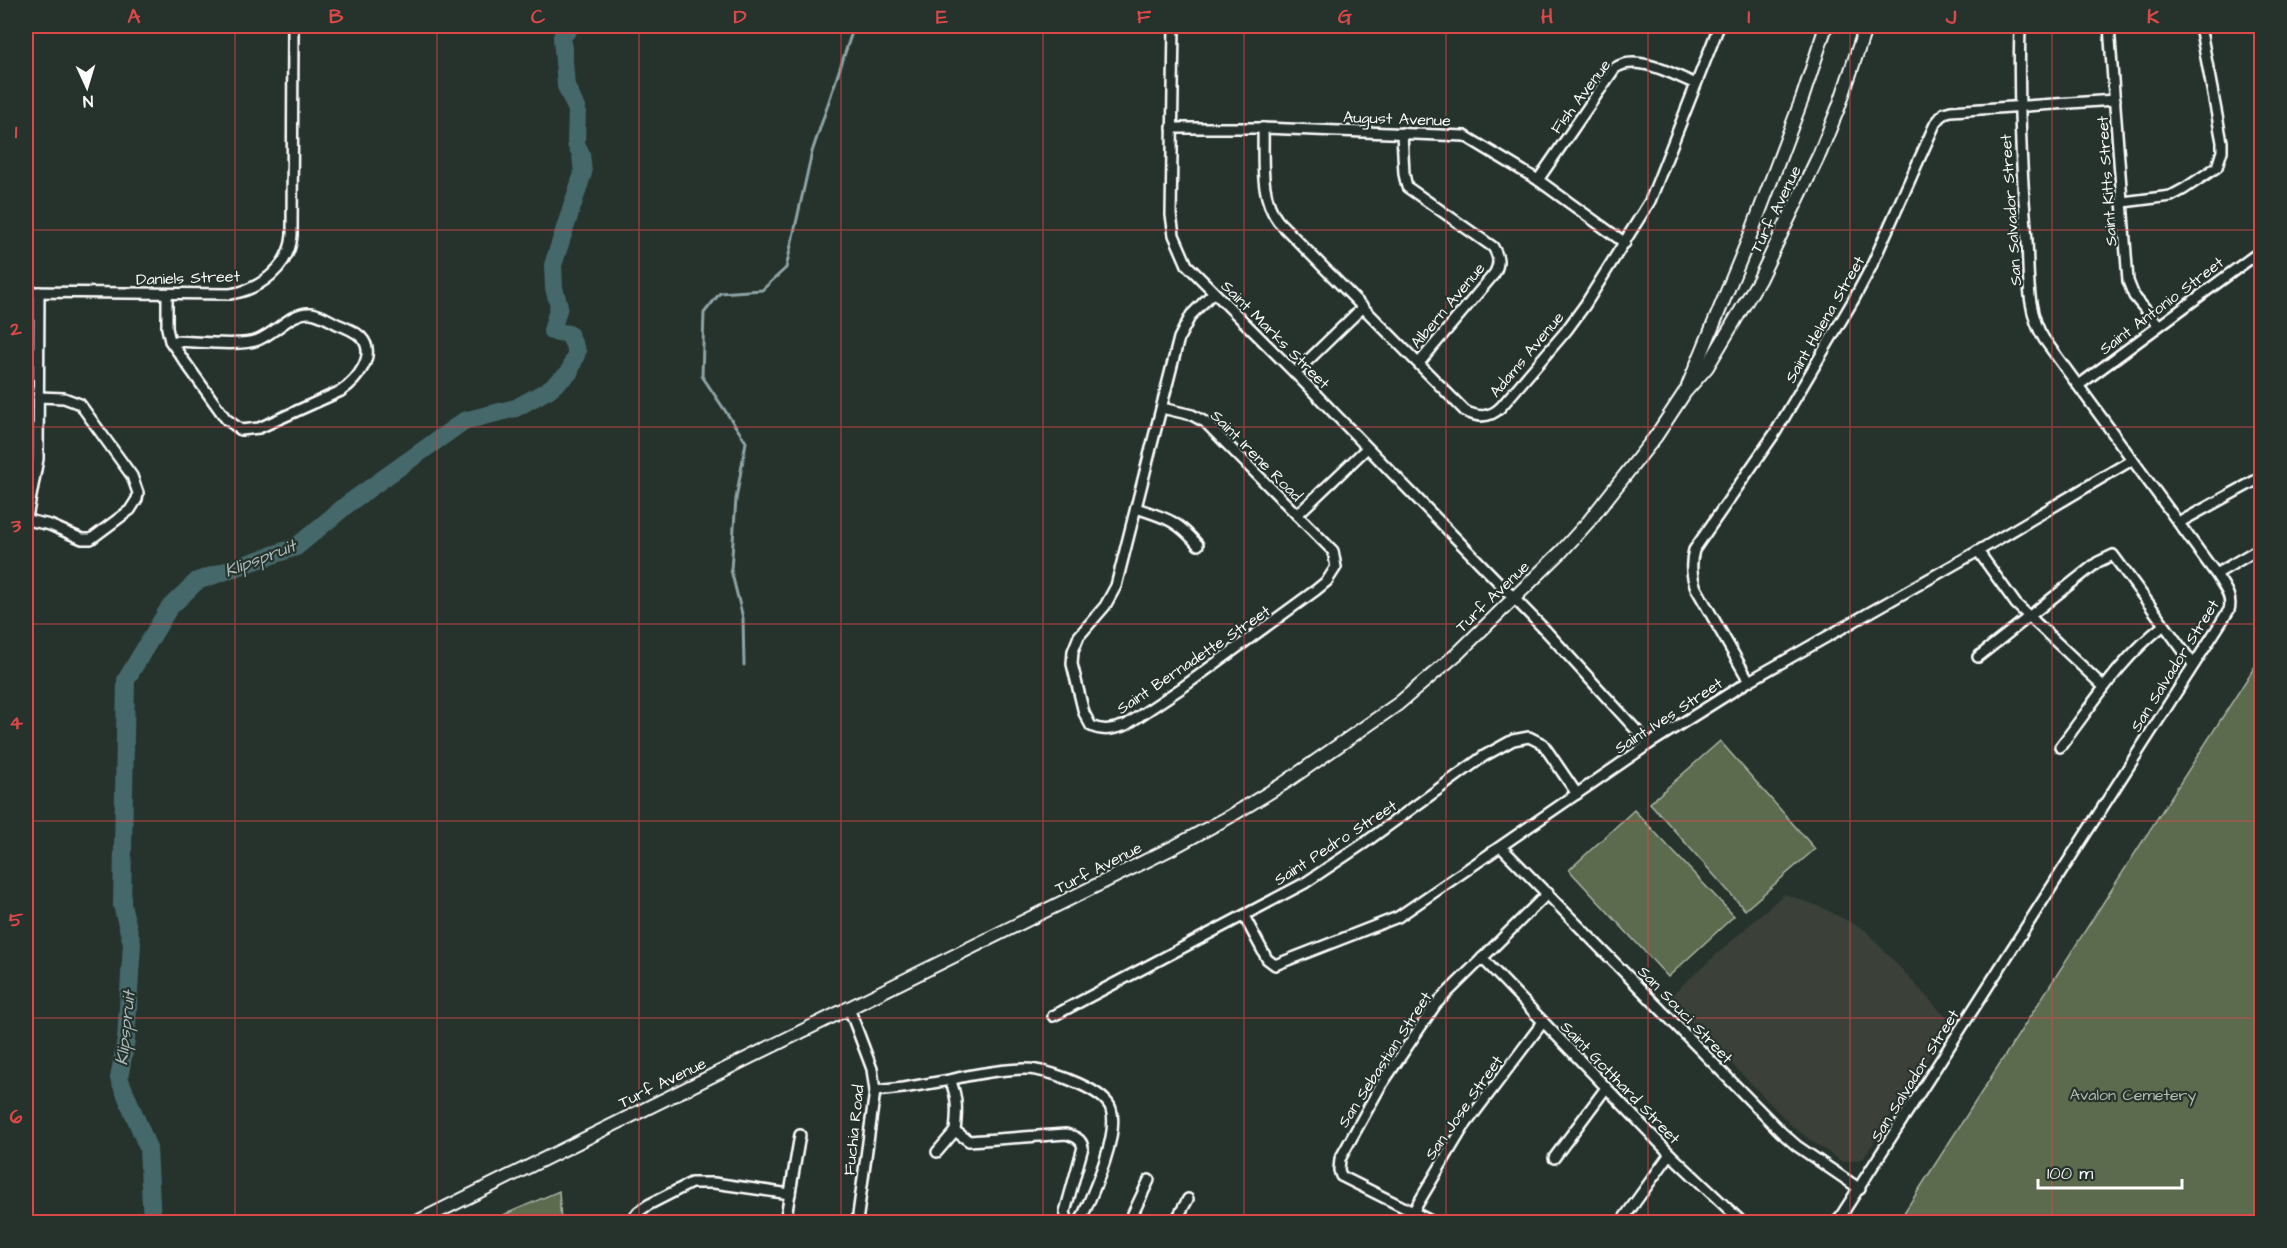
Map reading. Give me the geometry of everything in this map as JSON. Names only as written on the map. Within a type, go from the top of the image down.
[{"type":"main road","name":"Turf Avenue","points":[[1685,392],[1752,231],[1802,99],[1826,26]]},
{"type":"main road","name":"Turf Avenue","points":[[417,1222],[1172,848],[1284,784],[1398,704],[1458,653],[1589,521],[1656,436],[1685,392],[1707,367],[1729,333],[1801,196],[1835,115],[1866,26]]},
{"type":"street","name":"Daniels Street","points":[[26,292],[239,293],[259,284],[279,267],[287,257],[292,236],[292,26]]},
{"type":"street","name":"Saint Marks Street","points":[[1174,26],[1171,203],[1174,235],[1187,265],[1514,598],[1649,744]]},
{"type":"street","name":"Adams Avenue","points":[[1263,128],[1265,194],[1269,208],[1278,221],[1465,411],[1480,417],[1496,412],[1566,331],[1625,243],[1659,182],[1719,26]]},
{"type":"street","name":"San Salvador Street","points":[[1838,1222],[2230,604],[2229,595],[2216,574],[2044,339],[2032,314],[2019,105],[2020,26]]},
{"type":"street","name":"Saint Kitts Street","points":[[2109,26],[2128,281],[2134,296],[2158,325]]},
{"type":"street","points":[[2122,202],[2177,193],[2210,173],[2221,159],[2222,142],[2200,26]]},
{"type":"street","name":"Fish Avenue","points":[[1538,180],[1621,64],[1640,63],[1696,84]]},
{"type":"street","name":"Saint Helena Street","points":[[1749,681],[1692,577],[1692,559],[1697,543],[1775,433],[1854,299],[1871,267],[1930,132],[1944,113],[1951,111],[2115,100]]},
{"type":"street","name":"August Avenue","points":[[1172,128],[1263,128],[1466,136],[1538,180],[1625,243]]},
{"type":"street","name":"Albern Avenue","points":[[1402,134],[1407,187],[1493,247],[1498,261],[1494,274],[1419,363]]},
{"type":"street","name":"Saint Antonio Street","points":[[2079,385],[2262,250]]},
{"type":"street","points":[[38,397],[64,398],[80,404],[132,476],[138,493],[130,510],[91,539],[82,539],[50,525],[26,522],[38,459],[38,397],[39,292]]},
{"type":"street","name":"Saint Bernadette Street","points":[[1213,292],[1191,315],[1184,326],[1116,586],[1106,606],[1076,641],[1073,651],[1072,664],[1084,713],[1091,726],[1115,729],[1139,717],[1211,668],[1327,581],[1336,567],[1334,551],[1297,515]]},
{"type":"street","points":[[167,294],[167,328],[170,341],[226,419],[241,430],[259,428],[341,392],[358,375],[366,359],[365,345],[359,335],[312,313],[298,315],[268,335],[254,341],[170,341]]},
{"type":"street","points":[[1295,373],[1362,308]]},
{"type":"street","name":"Saint Irene Road","points":[[1162,408],[1199,418],[1297,515]]},
{"type":"street","points":[[1297,515],[1367,448]]},
{"type":"street","name":"Saint Ives Street","points":[[1244,916],[1269,962],[1280,964],[1398,917],[1649,744],[1749,681],[2133,460]]},
{"type":"street","points":[[2180,522],[2262,477]]},
{"type":"street","points":[[1136,508],[1173,521],[1198,545]]},
{"type":"street","points":[[2216,574],[2262,547]]},
{"type":"street","points":[[1978,551],[2009,595],[2104,687]]},
{"type":"street","points":[[1978,657],[2098,562],[2113,555],[2193,664]]},
{"type":"street","points":[[2060,747],[2132,652],[2164,625]]},
{"type":"street","name":"Saint Pedro Street","points":[[1053,1016],[1316,876],[1484,756],[1513,740],[1529,737],[1544,744],[1577,794]]},
{"type":"street","name":"San Souci Street","points":[[1502,847],[1781,1132],[1797,1146],[1860,1189]]},
{"type":"street","name":"San Sebastian Street","points":[[1413,1212],[1341,1176],[1339,1164],[1343,1153],[1380,1087],[1436,1004],[1548,893]]},
{"type":"street","name":"Saint Gotthard Street","points":[[1482,958],[1670,1154],[1742,1222]]},
{"type":"street","name":"Fuchia Road","points":[[849,1008],[872,1069],[875,1091],[856,1222]]},
{"type":"street","name":"San Jose Street","points":[[1413,1212],[1463,1128],[1543,1022]]},
{"type":"street","points":[[875,1091],[971,1075],[1035,1069],[1088,1088],[1105,1100],[1111,1108],[1113,1125],[1092,1196],[1080,1222]]},
{"type":"street","points":[[937,1152],[955,1131],[957,1103],[955,1090],[950,1080]]},
{"type":"street","points":[[1554,1158],[1606,1088]]},
{"type":"street","points":[[955,1131],[969,1141],[1066,1134],[1081,1141],[1082,1151],[1065,1212],[1068,1222]]},
{"type":"street","points":[[785,1222],[800,1135]]},
{"type":"street","points":[[1621,1222],[1670,1154]]},
{"type":"street","points":[[1128,1222],[1149,1180]]},
{"type":"street","points":[[630,1222],[648,1205],[691,1183],[714,1183],[790,1194]]},
{"type":"street","points":[[1175,1222],[1188,1199]]},
{"type":"street","points":[[1413,1212],[1433,1222]]},
{"type":"shaded area","points":[[1784,894],[1821,907],[1865,930],[1951,1023],[1863,1159],[1842,1162],[1794,1128],[1668,998]]},
{"type":"green space","name":"Avalon Cemetery","points":[[2261,657],[2261,1222],[1898,1222]]},
{"type":"green space","points":[[1720,741],[1815,849],[1745,910],[1650,803]]},
{"type":"green space","points":[[1634,810],[1734,916],[1668,977],[1569,870]]},
{"type":"green space","points":[[559,1191],[561,1222],[487,1222]]},
{"type":"waterway","name":"Klipspruit","points":[[152,1222],[148,1148],[119,1078],[126,1040],[132,943],[122,905],[126,680],[169,608],[197,581],[296,547],[349,503],[464,421],[516,408],[548,390],[569,373],[577,352],[569,334],[552,331],[559,306],[554,288],[553,265],[583,173],[581,154],[576,144],[577,110],[566,86],[562,37],[571,26]]},
{"type":"waterway","points":[[744,665],[743,618],[731,570],[736,499],[746,442],[702,376],[704,313],[720,293],[762,290],[786,268],[812,152],[854,26]]}]
